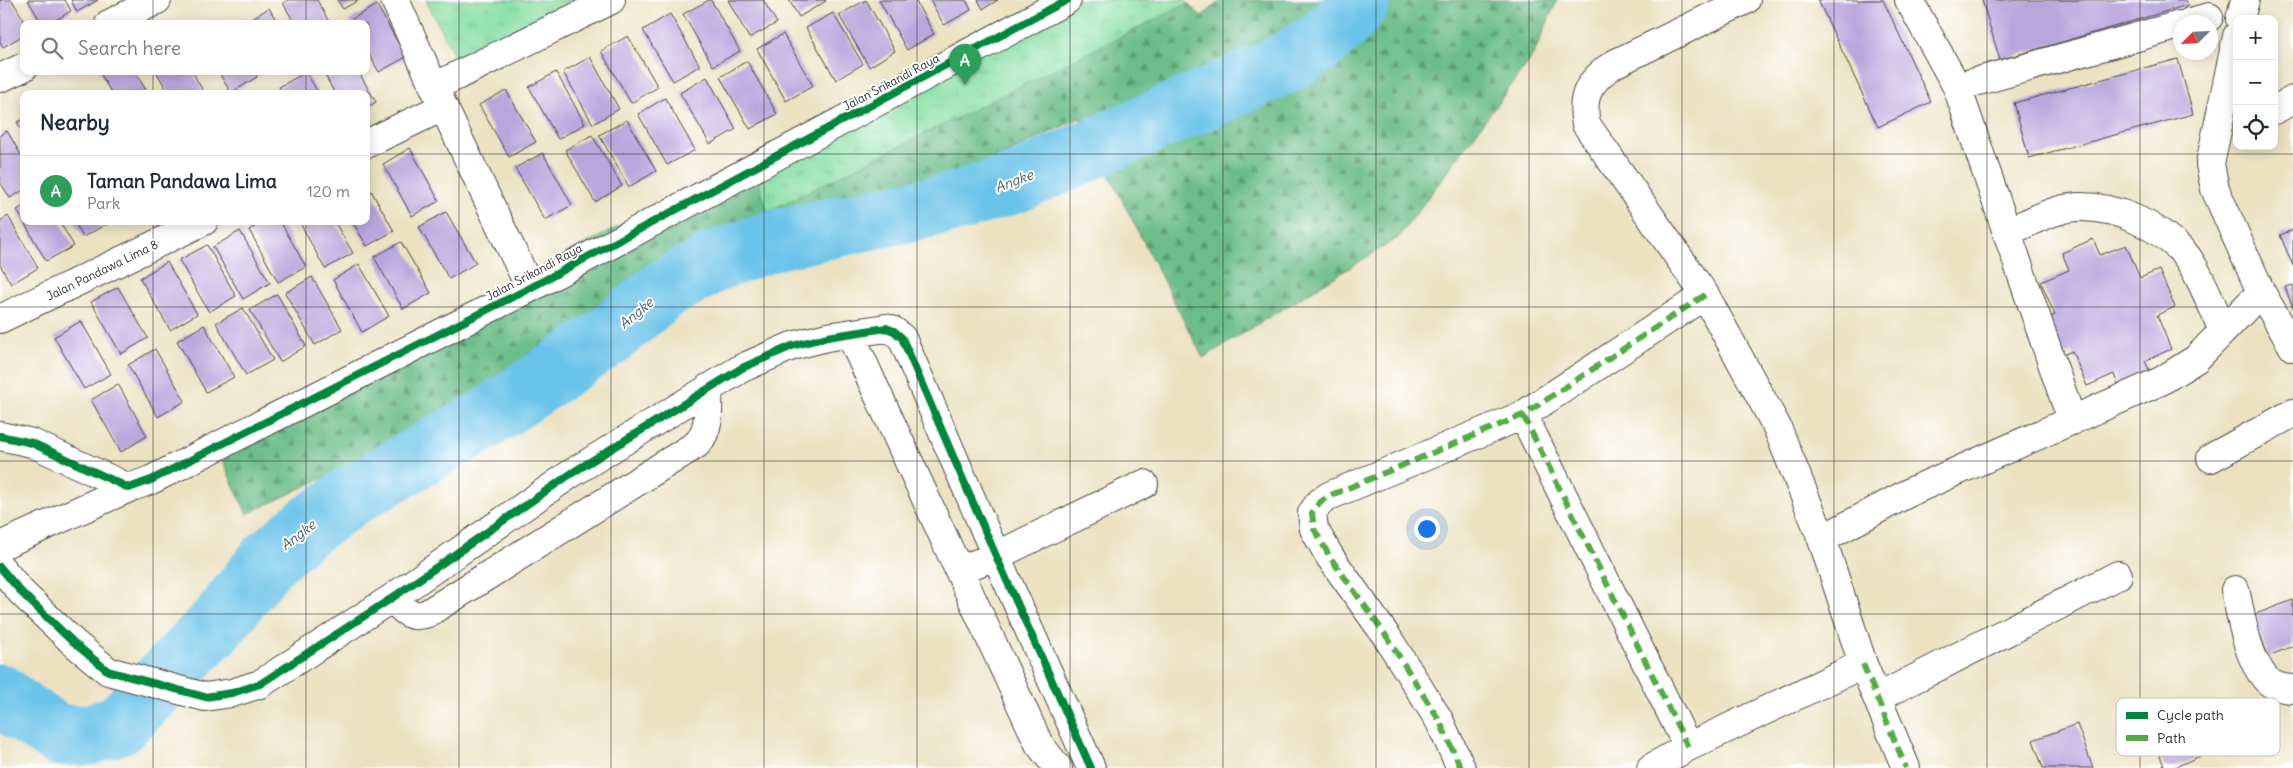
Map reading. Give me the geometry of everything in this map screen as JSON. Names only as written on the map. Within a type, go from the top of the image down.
[{"type":"street","points":[[117,20],[157,0]]},
{"type":"street","points":[[395,0],[530,288]]},
{"type":"street","points":[[370,141],[439,97],[611,0]]},
{"type":"street","name":"Jalan Srikandi Raya","points":[[0,546],[151,480],[530,288],[1067,0]]},
{"type":"street","points":[[1746,0],[1614,64],[1597,76],[1588,90],[1583,110],[1586,124],[1594,138],[1706,295],[1777,427],[1822,539],[1863,664],[1906,768]]},
{"type":"street","points":[[1909,0],[1957,88],[2072,421]]},
{"type":"street","points":[[2241,15],[2244,0]]},
{"type":"street","points":[[1957,88],[2173,27]]},
{"type":"street","points":[[2234,60],[2225,134],[2210,164],[2215,189],[2261,292],[2293,347]]},
{"type":"street","points":[[0,78],[20,69]]},
{"type":"street","points":[[2278,108],[2293,100]]},
{"type":"street","points":[[2007,232],[2059,211],[2078,207],[2110,211],[2132,217],[2163,234],[2185,254],[2206,293],[2223,331]]},
{"type":"street","name":"Jalan Pandawa Lima 8","points":[[0,319],[196,225]]},
{"type":"street","points":[[1822,539],[1912,491],[2161,381],[2196,359],[2261,292]]},
{"type":"street","points":[[1461,768],[1429,703],[1387,637],[1330,557],[1314,528],[1312,513],[1319,503],[1329,496],[1523,415],[1706,295]]},
{"type":"street","points":[[0,568],[22,593],[74,643],[108,671],[205,697],[232,693],[260,684],[392,598],[572,472],[742,368],[792,346],[886,328],[894,331],[902,338],[996,556],[1091,768]]},
{"type":"street","points":[[850,334],[1039,744],[1058,768]]},
{"type":"street","points":[[392,598],[409,615],[419,616],[428,613],[697,444],[703,438],[707,427],[708,388]]},
{"type":"street","points":[[2211,458],[2293,413]]},
{"type":"street","points":[[1523,415],[1688,746]]},
{"type":"street","points":[[0,436],[32,443],[129,488]]},
{"type":"street","points":[[959,570],[996,556],[1144,484]]},
{"type":"street","points":[[1877,698],[2118,575]]},
{"type":"street","points":[[2234,590],[2250,650],[2265,679],[2277,686],[2293,689]]},
{"type":"street","points":[[1651,768],[1688,746],[1863,664]]},
{"type":"green space","points":[[426,0],[580,0],[459,65]]},
{"type":"green space","points":[[1047,0],[1185,0],[1201,17],[1221,0],[1557,0],[1533,56],[1398,238],[1203,358],[1080,118],[247,514],[213,441]]},
{"type":"green space","points":[[1067,0],[1185,0],[1188,3],[767,212],[755,167]]},
{"type":"building","points":[[0,0],[12,0],[24,20],[20,20],[20,37],[3,47],[0,42]]},
{"type":"building","points":[[28,0],[65,0],[71,11],[56,20],[40,20]]},
{"type":"building","points":[[71,0],[98,0],[77,12]]},
{"type":"building","points":[[288,0],[317,0],[328,20],[293,20],[283,3]]},
{"type":"building","points":[[337,0],[359,0],[343,9]]},
{"type":"building","points":[[711,0],[740,51],[713,66],[683,14]]},
{"type":"building","points":[[728,0],[763,0],[777,23],[749,38]]},
{"type":"building","points":[[789,0],[825,0],[826,1],[799,17]]},
{"type":"building","points":[[866,0],[895,51],[869,67],[839,15]]},
{"type":"building","points":[[879,0],[915,0],[934,34],[907,50]]},
{"type":"building","points":[[930,0],[966,0],[971,10],[944,25]]},
{"type":"building","points":[[978,0],[998,0],[983,9]]},
{"type":"building","points":[[1818,0],[1883,0],[1931,102],[1878,127]]},
{"type":"building","points":[[1982,0],[2186,0],[2188,5],[2000,60]]},
{"type":"building","points":[[377,5],[406,57],[379,72],[370,56],[370,20],[350,20]]},
{"type":"building","points":[[269,8],[276,20],[250,20]]},
{"type":"building","points":[[833,13],[863,64],[836,80],[806,28]]},
{"type":"building","points":[[670,14],[700,66],[673,81],[643,30]]},
{"type":"building","points":[[783,34],[813,86],[786,101],[757,49]]},
{"type":"building","points":[[628,36],[658,87],[631,103],[601,51]]},
{"type":"building","points":[[590,57],[619,109],[593,124],[563,72]]},
{"type":"building","points":[[2178,60],[2193,114],[2029,158],[2014,103]]},
{"type":"building","points":[[747,61],[777,114],[750,129],[720,77]]},
{"type":"building","points":[[556,72],[585,124],[558,139],[529,87]]},
{"type":"building","points":[[101,75],[137,75],[146,90],[110,90]]},
{"type":"building","points":[[158,75],[194,75],[202,90],[167,90]]},
{"type":"building","points":[[220,75],[256,75],[257,77],[236,90],[229,90]]},
{"type":"building","points":[[301,75],[308,75],[317,90],[281,90],[279,87]]},
{"type":"building","points":[[325,75],[360,75],[369,90],[333,90]]},
{"type":"building","points":[[707,77],[736,129],[710,144],[680,93]]},
{"type":"building","points":[[506,90],[536,142],[509,157],[479,105]]},
{"type":"building","points":[[370,92],[376,102],[370,106]]},
{"type":"building","points":[[665,98],[695,150],[667,165],[638,114]]},
{"type":"building","points":[[627,120],[656,171],[629,187],[599,135]]},
{"type":"building","points":[[7,131],[20,153],[20,192],[10,198],[0,182],[0,135]]},
{"type":"building","points":[[592,135],[622,186],[595,202],[565,150]]},
{"type":"building","points":[[410,148],[439,201],[412,216],[383,164]]},
{"type":"building","points":[[543,153],[572,205],[545,220],[515,168]]},
{"type":"building","points":[[370,189],[394,231],[367,246],[354,225],[370,225]]},
{"type":"building","points":[[446,212],[476,263],[449,279],[419,227]]},
{"type":"building","points":[[8,216],[38,268],[11,284],[0,265],[0,221]]},
{"type":"building","points":[[26,225],[61,225],[74,246],[46,261]]},
{"type":"building","points":[[76,225],[105,225],[83,237]]},
{"type":"building","points":[[258,225],[282,225],[306,267],[278,282],[249,230]]},
{"type":"building","points":[[301,225],[336,225],[353,253],[325,269]]},
{"type":"building","points":[[2293,230],[2293,266],[2280,235]]},
{"type":"building","points":[[240,231],[270,283],[243,299],[213,247]]},
{"type":"building","points":[[2093,239],[2100,255],[2126,245],[2140,278],[2159,270],[2175,307],[2157,315],[2171,349],[2145,361],[2152,376],[2120,390],[2114,374],[2087,386],[2072,351],[2056,358],[2040,321],[2055,315],[2041,282],[2069,270],[2062,253]]},
{"type":"building","points":[[401,242],[431,293],[403,309],[374,257]]},
{"type":"building","points":[[207,245],[236,296],[209,312],[179,260]]},
{"type":"building","points":[[167,262],[197,314],[170,330],[140,278]]},
{"type":"building","points":[[359,264],[389,316],[362,332],[333,280]]},
{"type":"building","points":[[312,277],[342,329],[315,345],[285,293]]},
{"type":"building","points":[[2293,285],[2293,308],[2285,287]]},
{"type":"building","points":[[118,287],[148,338],[121,354],[91,302]]},
{"type":"building","points":[[277,294],[306,346],[280,362],[250,310]]},
{"type":"building","points":[[243,308],[273,360],[246,375],[216,323]]},
{"type":"building","points":[[81,321],[111,374],[84,389],[54,337]]},
{"type":"building","points":[[204,325],[234,377],[206,392],[177,341]]},
{"type":"building","points":[[155,349],[185,401],[158,417],[128,365]]},
{"type":"building","points":[[118,384],[147,436],[121,452],[91,400]]},
{"type":"building","points":[[2293,600],[2293,646],[2268,656],[2253,615]]},
{"type":"building","points":[[2077,724],[2093,768],[2043,768],[2033,740]]},
{"type":"building","points":[[2160,756],[2200,756],[2173,768],[2165,768]]},
{"type":"waterway","name":"Angke","points":[[0,694],[14,706],[58,735],[89,735],[120,724],[220,621],[267,561],[302,531],[351,496],[489,417],[609,336],[663,290],[716,261],[774,240],[959,201],[1015,183],[1280,66],[1314,46],[1335,30],[1353,11],[1360,0]]},
{"type":"marked path","points":[[1461,768],[1439,720],[1387,637],[1330,557],[1314,529],[1312,513],[1319,503],[1329,496],[1523,415],[1705,295]]},
{"type":"marked path","points":[[1523,415],[1688,747]]},
{"type":"marked path","points":[[1863,664],[1906,768]]},
{"type":"cycle path","points":[[0,436],[32,443],[129,488],[151,480],[530,288],[1067,0]]},
{"type":"cycle path","points":[[0,567],[22,593],[74,643],[108,671],[205,697],[232,693],[260,684],[392,598],[572,473],[742,368],[792,346],[827,337],[886,328],[894,331],[902,338],[996,556],[1091,768]]},
{"type":"place","name":"Taman Pandawa Lima","points":[[965,85]]}]
